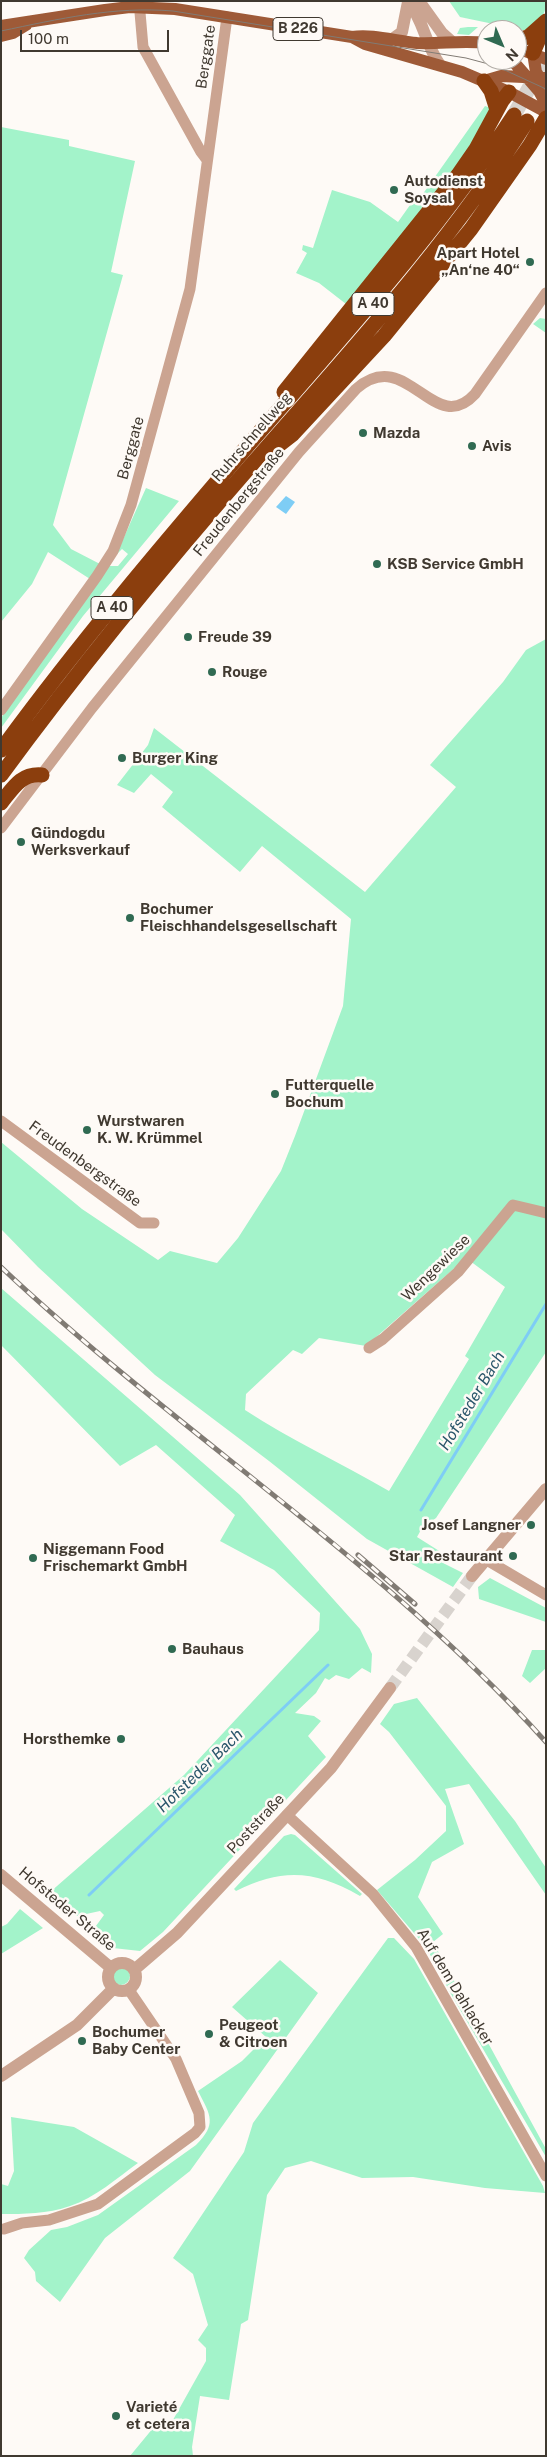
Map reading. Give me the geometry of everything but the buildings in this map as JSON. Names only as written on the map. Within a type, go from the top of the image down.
[{"type":"highway","points":[[527,37],[546,22]]},
{"type":"highway","points":[[540,56],[546,22]]},
{"type":"highway","points":[[484,81],[491,91],[497,110]]},
{"type":"highway","points":[[497,110],[509,92]]},
{"type":"highway","name":"A 40","points":[[218,482],[335,326],[436,204],[476,149],[497,110]]},
{"type":"highway","name":"Ruhrschnellweg","points":[[1,750],[72,657],[218,482],[407,264],[521,118],[466,212],[380,316],[148,585],[1,775]]},
{"type":"highway","points":[[238,480],[293,434],[384,336],[471,229],[530,145],[546,118]]},
{"type":"highway","points":[[530,145],[546,135]]},
{"type":"highway","points":[[1,803],[21,778],[28,775],[42,775]]},
{"type":"main road","name":"B 226","points":[[1,36],[13,33],[27,24],[139,4],[352,37],[365,35],[391,40],[426,43],[451,41],[477,42]]},
{"type":"main road","name":"B 226","points":[[1,26],[22,22],[27,24]]},
{"type":"main road","name":"B 226","points":[[352,37],[365,44],[440,65],[484,81],[546,112]]},
{"type":"main road","points":[[527,51],[540,56]]},
{"type":"main road","points":[[540,56],[533,59],[546,104]]},
{"type":"main road","points":[[525,70],[541,83]]},
{"type":"main road","points":[[484,81],[500,76],[541,83]]},
{"type":"main road","points":[[509,92],[541,83]]},
{"type":"street","points":[[419,1],[442,33],[451,41]]},
{"type":"street","points":[[391,40],[402,32],[408,2]]},
{"type":"street","points":[[408,2],[421,20],[426,43],[440,65]]},
{"type":"street","points":[[139,4],[142,47],[207,160]]},
{"type":"street","name":"Berggate","points":[[1,710],[97,576],[123,528],[190,288],[227,17]]},
{"type":"street","name":"Freudenbergstraße","points":[[1,828],[75,729],[299,452],[363,383],[375,378],[393,376],[436,402],[451,407],[460,405],[475,394],[541,310],[546,294]]},
{"type":"street","name":"Freudenbergstraße","points":[[1,1121],[140,1223],[154,1223]]},
{"type":"street","name":"Wengewiese","points":[[369,1348],[383,1339],[458,1272],[513,1205],[526,1206],[546,1213]]},
{"type":"street","points":[[472,1576],[546,1489]]},
{"type":"street","points":[[485,1559],[546,1595]]},
{"type":"street","name":"Poststraße","points":[[134,1970],[177,1933],[348,1747],[390,1688]]},
{"type":"street","name":"Auf dem Dahlacker","points":[[287,1814],[373,1894],[411,1940],[546,2176]]},
{"type":"street","name":"Hofsteder Straße","points":[[1,1875],[111,1968]]},
{"type":"street","points":[[124,1963],[134,1970],[135,1983],[129,1990],[121,1992],[113,1989],[108,1978],[111,1968],[116,1964],[124,1963]]},
{"type":"street","points":[[1,2076],[77,2025],[113,1989]]},
{"type":"street","points":[[4,2229],[22,2222],[49,2220],[98,2204],[195,2134],[200,2127],[199,2113],[176,2059],[129,1990]]},
{"type":"green space","points":[[449,1],[546,1],[543,15],[527,31],[527,20],[477,21],[460,17]]},
{"type":"green space","points":[[477,27],[469,35],[457,34],[460,28]]},
{"type":"green space","points":[[485,106],[491,108],[477,135],[443,185],[405,234],[346,304],[319,283],[296,273],[307,253],[302,250],[303,245],[313,248],[332,190],[370,202],[398,222],[415,198],[420,198]]},
{"type":"green space","points":[[1,127],[69,140],[69,146],[135,161],[111,272],[123,275],[53,525],[71,549],[100,564],[90,579],[48,552],[32,584],[1,622]]},
{"type":"green space","points":[[540,318],[546,319],[546,333],[533,324]]},
{"type":"green space","points":[[146,488],[179,501],[83,616],[1,728],[1,718],[109,566],[118,566],[128,554],[122,549],[116,555]]},
{"type":"green space","points":[[546,639],[546,1352],[436,1518],[422,1528],[417,1537],[444,1554],[441,1562],[463,1573],[453,1587],[367,1539],[269,1461],[155,1375],[38,1267],[1,1229],[1,1142],[82,1209],[158,1260],[170,1251],[217,1263],[238,1238],[281,1171],[295,1136],[343,1006],[351,919],[262,846],[240,872],[162,807],[173,792],[151,774],[134,793],[117,785],[148,745],[154,728],[365,892],[456,787],[430,765],[503,682],[526,650]],"holes":[[[466,1258],[505,1287],[465,1356],[469,1359],[389,1491],[245,1410],[246,1394],[293,1350],[302,1354],[319,1338],[366,1346]]]},
{"type":"green space","points":[[1,1288],[240,1495],[360,1629],[372,1654],[371,1673],[362,1668],[349,1679],[336,1675],[329,1680],[325,1678],[316,1693],[295,1713],[314,1716],[321,1721],[308,1736],[326,1757],[163,1932],[140,1951],[113,1948],[90,1934],[104,1915],[100,1911],[77,1916],[49,1893],[184,1775],[319,1630],[320,1613],[274,1570],[220,1541],[235,1515],[156,1445],[120,1466],[1,1345]]},
{"type":"green space","points":[[490,1578],[546,1608],[546,1622],[479,1599],[478,1587]]},
{"type":"green space","points":[[532,1650],[546,1650],[546,1668],[530,1683],[522,1676]]},
{"type":"green space","points":[[417,1698],[515,1821],[546,1868],[546,1895],[469,1784],[445,1789],[464,1844],[432,1862],[418,1897],[443,1934],[433,1942],[546,2149],[546,2157],[451,1994],[426,1947],[377,1890],[415,1860],[446,1831],[446,1806],[389,1732],[380,1724],[394,1704]]},
{"type":"green space","points":[[295,1835],[362,1894],[360,1896],[328,1881],[298,1875],[268,1878],[236,1891],[234,1889],[284,1836]]},
{"type":"green space","points":[[20,1909],[43,1928],[1,1954],[1,1927],[7,1924]]},
{"type":"green space","points":[[388,1938],[394,1938],[414,1959],[543,2186],[545,2193],[485,2188],[413,2177],[362,2178],[311,2161],[285,2168],[267,2195],[248,2320],[241,2324],[229,2400],[200,2396],[192,2447],[193,2456],[130,2456],[158,2422],[169,2427],[206,2361],[206,2348],[198,2340],[208,2325],[193,2274],[173,2258],[244,2152],[253,2123]]},
{"type":"green space","points":[[280,1960],[318,1993],[190,2171],[105,2238],[60,2302],[36,2281],[35,2272],[24,2258],[29,2250],[51,2230],[67,2227],[98,2215],[196,2145],[203,2138],[210,2120],[198,2091],[242,2061],[266,2037],[232,2007]]},
{"type":"green space","points":[[121,1967],[127,1970],[130,1976],[127,1982],[121,1985],[115,1982],[112,1976],[115,1970]]},
{"type":"green space","points":[[11,2117],[74,2127],[138,2163],[97,2193],[70,2206],[27,2214],[1,2214],[1,2184],[8,2186],[14,2171]]},
{"type":"water","points":[[286,496],[295,502],[286,514],[276,507]]},
{"type":"waterway","name":"Hofsteder Bach","points":[[421,1510],[546,1304]]},
{"type":"waterway","name":"Hofsteder Bach","points":[[89,1895],[328,1665]]},
{"type":"tunnel","points":[[514,115],[546,58]]},
{"type":"tunnel","points":[[390,1688],[472,1576]]},
{"type":"tram line","points":[[1,31],[65,18],[108,12],[129,10],[173,11],[466,58],[496,66],[546,89]]},
{"type":"railway","points":[[1,1267],[137,1386],[349,1556],[417,1615],[483,1677],[546,1742]]},
{"type":"railway","points":[[358,1555],[415,1604]]},
{"type":"place","name":"Autodienst Soysal","points":[[394,190]]},
{"type":"place","name":"Apart Hotel „An‘ne 40“","points":[[530,262]]},
{"type":"place","name":"Mazda","points":[[363,433]]},
{"type":"place","name":"Avis","points":[[472,446]]},
{"type":"place","name":"KSB Service GmbH","points":[[377,564]]},
{"type":"place","name":"Freude 39","points":[[188,637]]},
{"type":"place","name":"Rouge","points":[[212,672]]},
{"type":"place","name":"Burger King","points":[[122,758]]},
{"type":"place","name":"Gündogdu Werksverkauf","points":[[21,842]]},
{"type":"place","name":"Bochumer Fleischhandelsgesellschaft","points":[[130,918]]},
{"type":"place","name":"Futterquelle Bochum","points":[[275,1094]]},
{"type":"place","name":"Wurstwaren K. W. Krümmel","points":[[87,1130]]},
{"type":"place","name":"Josef Langner","points":[[531,1525]]},
{"type":"place","name":"Star Restaurant","points":[[513,1556]]},
{"type":"place","name":"Niggemann Food Frischemarkt GmbH","points":[[33,1558]]},
{"type":"place","name":"Bauhaus","points":[[172,1649]]},
{"type":"place","name":"Horsthemke","points":[[121,1739]]},
{"type":"place","name":"Peugeot & Citroen","points":[[209,2034]]},
{"type":"place","name":"Bochumer Baby Center","points":[[82,2041]]},
{"type":"place","name":"Varieté et cetera","points":[[116,2416]]}]
